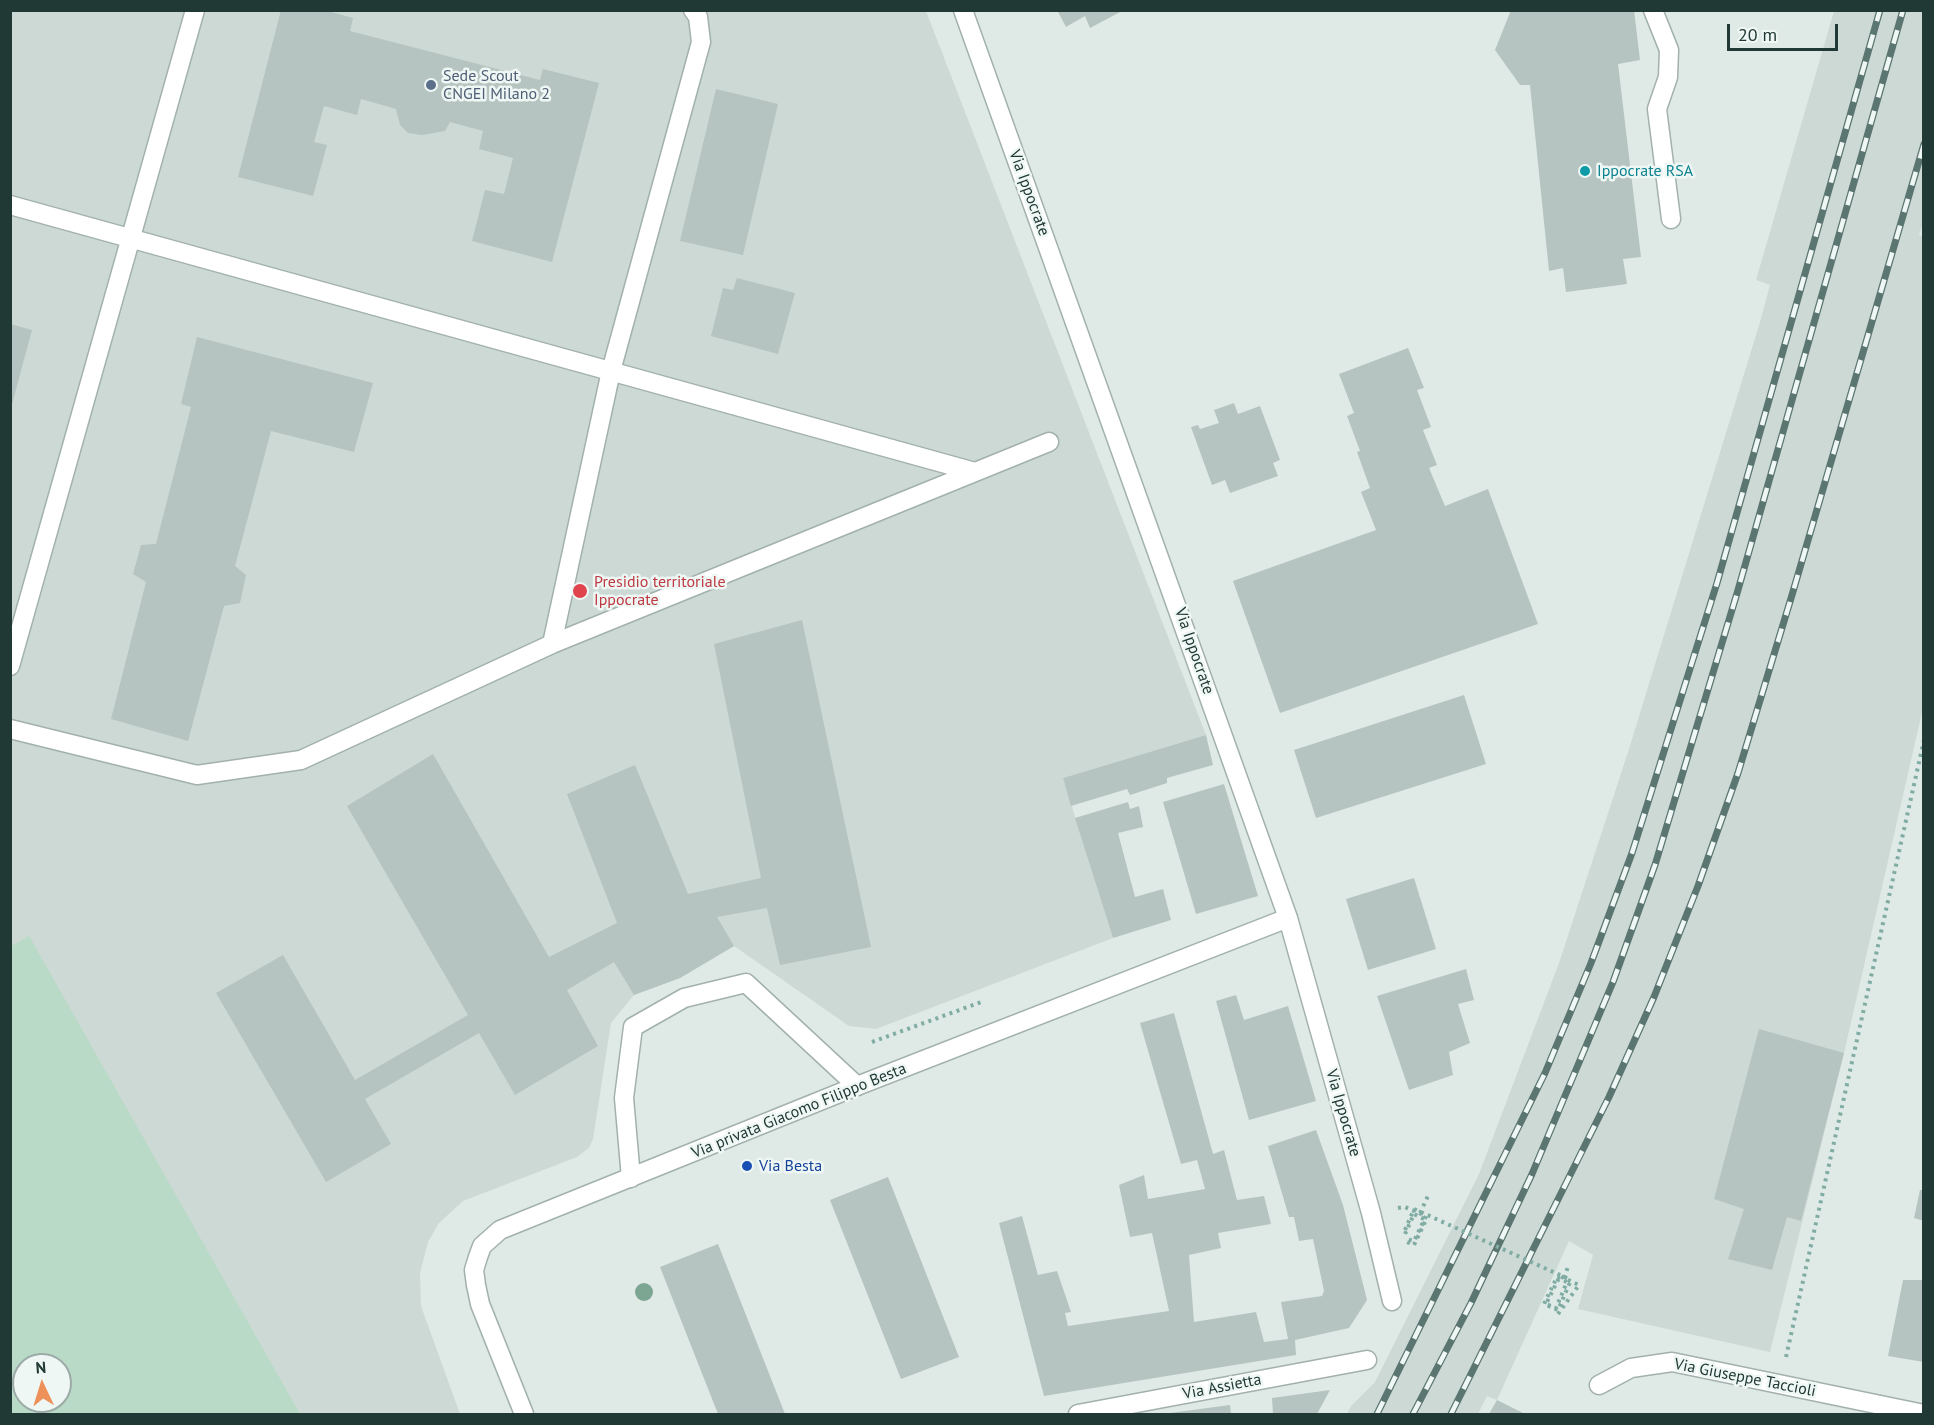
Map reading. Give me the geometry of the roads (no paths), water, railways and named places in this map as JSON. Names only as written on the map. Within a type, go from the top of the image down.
[{"type":"street","points":[[10,666],[195,10]]},
{"type":"street","points":[[552,644],[611,371],[701,42],[698,17],[693,10]]},
{"type":"street","name":"Via Ippocrate","points":[[963,10],[1288,918],[1371,1213],[1392,1301]]},
{"type":"street","points":[[1653,10],[1669,50],[1668,78],[1657,109],[1671,219]]},
{"type":"street","points":[[10,205],[975,472]]},
{"type":"street","points":[[10,729],[197,776],[301,759],[552,644],[1049,442]]},
{"type":"street","name":"Via privata Giacomo Filippo Besta","points":[[524,1414],[480,1304],[474,1270],[482,1246],[500,1230],[857,1086],[1288,918]]},
{"type":"street","points":[[631,1178],[624,1098],[633,1027],[684,998],[746,983],[857,1086]]},
{"type":"street","name":"Via Assietta","points":[[1078,1414],[1367,1360]]},
{"type":"street","name":"Via Giuseppe Taccioli","points":[[1599,1385],[1631,1368],[1672,1362],[1899,1412],[1923,1414]]},
{"type":"railway","points":[[1377,1414],[1545,1073],[1591,963],[1632,853],[1717,583],[1880,10]]},
{"type":"railway","points":[[1413,1414],[1471,1303],[1532,1174],[1613,982],[1655,865],[1738,590],[1903,10]]},
{"type":"railway","points":[[1451,1414],[1609,1097],[1654,997],[1698,886],[1738,773],[1924,144]]},
{"type":"place","name":"Sede Scout CNGEI Milano 2","points":[[431,85]]},
{"type":"place","name":"Ippocrate RSA","points":[[1585,171]]},
{"type":"place","name":"Presidio territoriale Ippocrate","points":[[580,591]]},
{"type":"place","name":"Via Besta","points":[[747,1166]]}]
